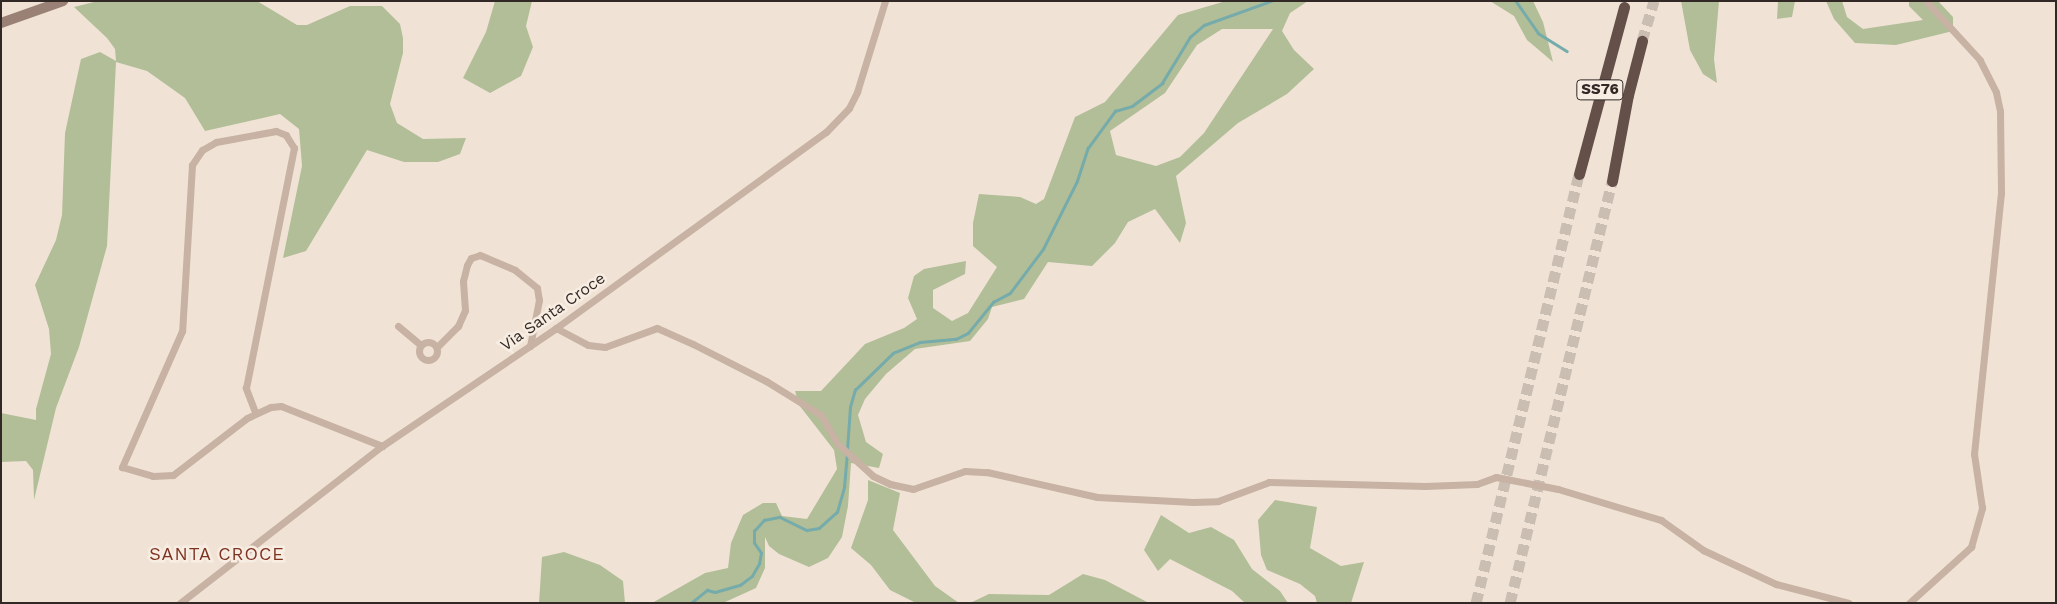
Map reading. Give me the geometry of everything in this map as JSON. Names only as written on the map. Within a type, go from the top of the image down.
[{"type":"highway","name":"SS76","points":[[1578,174],[1624,7]]},
{"type":"highway","name":"SS76","points":[[1612,181],[1628,95],[1642,41]]},
{"type":"main road","points":[[1,23],[63,1]]},
{"type":"street","name":"Via Santa Croce","points":[[180,603],[382,446],[556,328],[826,132],[849,108],[857,92],[885,1]]},
{"type":"street","points":[[1909,603],[1971,547],[1982,508],[1974,454],[2001,193],[2000,111],[1996,92],[1980,60],[1926,1]]},
{"type":"street","points":[[255,412],[246,388],[294,148],[286,135],[276,131],[216,142],[202,150],[192,165],[182,331],[122,467],[153,476],[173,475],[255,412],[281,406],[382,446]]},
{"type":"street","points":[[421,345],[420,353],[426,359],[436,355],[436,347],[458,326],[465,310],[463,281],[467,265],[470,258],[480,255],[515,270],[537,288],[539,300],[530,346]]},
{"type":"street","points":[[398,326],[421,345]]},
{"type":"street","points":[[556,328],[588,345],[606,347],[656,328],[766,381],[821,415],[838,444],[873,476],[890,484],[913,489],[965,472],[987,472],[1097,497],[1193,502],[1218,501],[1269,482],[1425,486],[1477,484],[1496,477],[1558,489],[1661,520],[1703,550],[1776,584],[1849,603]]},
{"type":"street","points":[[421,345],[429,342],[436,347]]},
{"type":"street","points":[[370,441],[372,454]]},
{"type":"green space","points":[[98,1],[257,1],[297,25],[307,25],[350,6],[382,6],[400,24],[403,38],[403,53],[390,104],[397,123],[423,139],[466,138],[460,154],[438,162],[404,162],[367,150],[306,251],[283,258],[302,166],[299,129],[280,114],[205,131],[185,98],[147,71],[116,62],[107,246],[79,347],[56,408],[34,500],[33,470],[26,461],[1,462],[1,413],[36,420],[36,409],[51,354],[49,329],[35,285],[56,240],[62,215],[65,133],[81,59],[100,52],[116,61],[115,49],[107,38],[74,7]]},
{"type":"green space","points":[[495,1],[532,1],[526,26],[533,47],[521,76],[490,93],[463,78],[486,32]]},
{"type":"green space","points":[[1226,1],[1308,1],[1290,13],[1282,31],[1294,50],[1314,69],[1287,94],[1238,123],[1176,176],[1186,223],[1180,243],[1155,209],[1128,222],[1115,243],[1092,266],[1048,262],[1024,299],[992,307],[988,319],[970,341],[915,349],[886,374],[865,399],[858,415],[866,442],[883,454],[879,468],[851,463],[848,506],[842,537],[828,558],[809,567],[779,554],[769,546],[765,537],[765,568],[756,588],[723,603],[652,603],[705,573],[728,568],[731,543],[743,515],[763,503],[776,503],[782,516],[807,519],[837,469],[834,450],[799,405],[795,391],[821,391],[865,344],[904,328],[917,319],[908,298],[914,276],[924,269],[966,261],[965,274],[933,290],[933,308],[952,321],[968,313],[997,267],[973,246],[973,223],[979,194],[1020,197],[1036,204],[1044,199],[1075,117],[1105,102],[1178,15]],"holes":[[[1222,29],[1273,29],[1204,133],[1180,157],[1156,166],[1116,155],[1110,131],[1165,93],[1197,45]]]},
{"type":"green space","points":[[1490,1],[1533,1],[1543,22],[1553,62],[1527,40],[1514,16]]},
{"type":"green space","points":[[1681,1],[1719,1],[1714,59],[1717,83],[1703,74],[1690,50]]},
{"type":"green space","points":[[1778,1],[1795,1],[1792,17],[1777,19]]},
{"type":"green space","points":[[1826,1],[1842,1],[1847,17],[1863,29],[1923,20],[1909,6],[1909,1],[1938,1],[1953,17],[1953,31],[1896,45],[1855,43],[1834,19]]},
{"type":"green space","points":[[868,480],[900,493],[893,530],[935,586],[959,603],[916,603],[890,590],[871,565],[851,548],[868,500]]},
{"type":"green space","points":[[1275,500],[1317,507],[1310,548],[1341,566],[1364,562],[1351,603],[1317,603],[1315,596],[1300,584],[1267,570],[1261,555],[1258,520]]},
{"type":"green space","points":[[1161,515],[1189,533],[1211,527],[1234,540],[1252,569],[1280,591],[1288,603],[1245,603],[1232,591],[1170,559],[1158,571],[1144,550]]},
{"type":"green space","points":[[564,552],[600,565],[623,581],[625,603],[539,603],[542,557]]},
{"type":"green space","points":[[1083,574],[1105,580],[1149,603],[970,603],[989,594],[1049,595]]},
{"type":"waterway","points":[[847,450],[850,407],[855,390],[893,353],[920,342],[956,339],[968,333],[993,302],[1010,293],[1043,249],[1077,181],[1088,148],[1115,111],[1132,106],[1162,83],[1190,37],[1204,25],[1271,1]]},
{"type":"waterway","points":[[1516,1],[1538,33],[1567,51]]},
{"type":"waterway","points":[[691,603],[707,590],[715,592],[740,585],[752,576],[759,564],[761,553],[754,543],[754,531],[764,520],[780,517],[807,530],[819,528],[837,512],[844,487],[847,455]]},
{"type":"tunnel","points":[[1642,41],[1654,1]]},
{"type":"tunnel","points":[[1476,603],[1579,174]]},
{"type":"tunnel","points":[[1510,603],[1612,181]]},
{"type":"district","name":"SANTA CROCE","points":[[217,554]]}]
